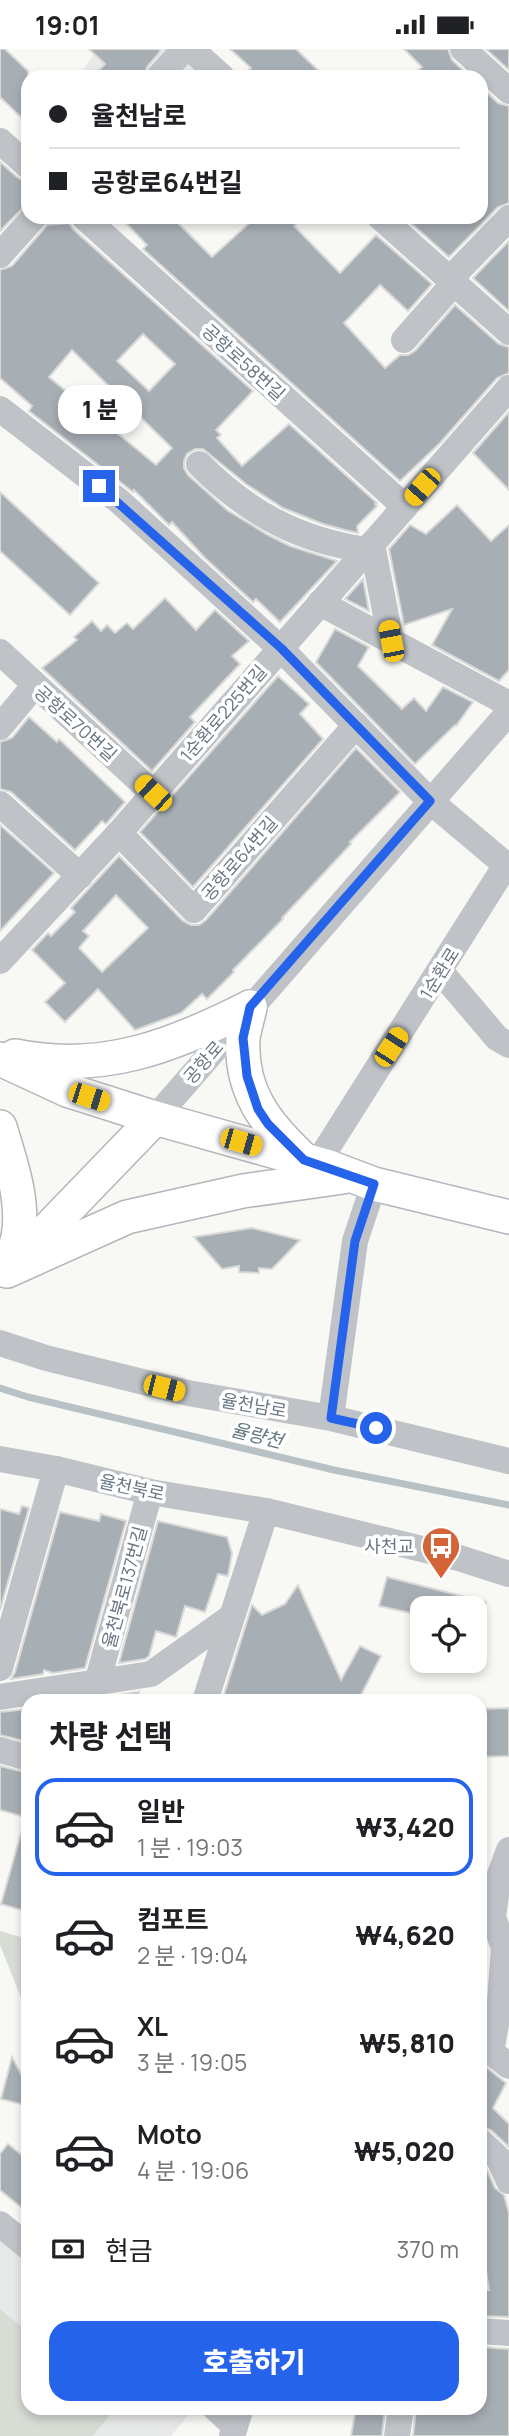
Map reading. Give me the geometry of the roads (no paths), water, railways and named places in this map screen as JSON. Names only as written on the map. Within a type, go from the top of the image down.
[{"type":"main road","points":[[0,1050],[38,1060],[95,1061],[165,1046],[195,1035],[250,1007]]},
{"type":"main road","points":[[250,1007],[243,1038],[244,1059],[258,1109],[268,1124],[310,1162]]},
{"type":"main road","points":[[0,1059],[67,1090],[155,1118],[310,1162],[363,1180],[509,1217]]},
{"type":"main road","name":"공항로","points":[[4,1275],[155,1118]]},
{"type":"main road","points":[[0,1127],[15,1180],[19,1209],[18,1235],[4,1275]]},
{"type":"main road","points":[[4,1275],[127,1217],[243,1191],[363,1180]]},
{"type":"street","points":[[165,70],[184,49]]},
{"type":"street","points":[[191,49],[214,70]]},
{"type":"street","points":[[463,49],[498,78]]},
{"type":"street","points":[[0,141],[21,160]]},
{"type":"street","points":[[404,340],[452,281],[509,218]]},
{"type":"street","points":[[0,255],[28,224]]},
{"type":"street","name":"공항로58번길","points":[[92,224],[405,506]]},
{"type":"street","points":[[388,224],[509,332]]},
{"type":"street","name":"1순환로225번길","points":[[0,961],[120,833],[509,388]]},
{"type":"street","points":[[0,409],[119,501],[281,648],[430,801]]},
{"type":"street","points":[[200,464],[218,483],[251,509],[293,531],[334,545],[369,547],[391,641]]},
{"type":"street","points":[[320,603],[509,704]]},
{"type":"street","name":"공항로70번길","points":[[0,652],[153,793]]},
{"type":"street","points":[[0,727],[36,685]]},
{"type":"street","name":"공항로","points":[[155,1118],[509,712]]},
{"type":"street","name":"공항로64번길","points":[[120,833],[194,910],[356,725]]},
{"type":"street","name":"1순환로","points":[[310,1162],[440,971],[506,865],[430,801]]},
{"type":"street","points":[[0,804],[80,876]]},
{"type":"street","points":[[440,971],[497,1038],[509,1045]]},
{"type":"street","points":[[331,1418],[363,1180]]},
{"type":"street","name":"율천남로","points":[[0,1343],[46,1358],[188,1394],[331,1418],[509,1461]]},
{"type":"street","name":"율천북로","points":[[0,1459],[150,1492],[265,1511],[509,1574]]},
{"type":"street","points":[[0,1668],[55,1469]]},
{"type":"street","name":"율천북로137번길","points":[[97,1683],[150,1492]]},
{"type":"street","points":[[207,1694],[265,1511]]},
{"type":"street","points":[[0,1697],[151,1675],[231,1617]]},
{"type":"street","points":[[0,1751],[21,1756]]},
{"type":"street","points":[[487,2044],[500,2002],[504,1948],[493,1917],[496,1879],[509,1850]]},
{"type":"street","points":[[487,2048],[509,2066]]},
{"type":"street","points":[[487,2148],[499,2159],[509,2181]]},
{"type":"street","points":[[0,2224],[21,2241]]},
{"type":"street","points":[[487,2331],[509,2333]]},
{"type":"street","points":[[397,2436],[400,2415]]},
{"type":"waterway","name":"율량천","points":[[0,1388],[334,1470],[509,1505]]},
{"type":"place","name":"사천교","points":[[441,1580]]}]
